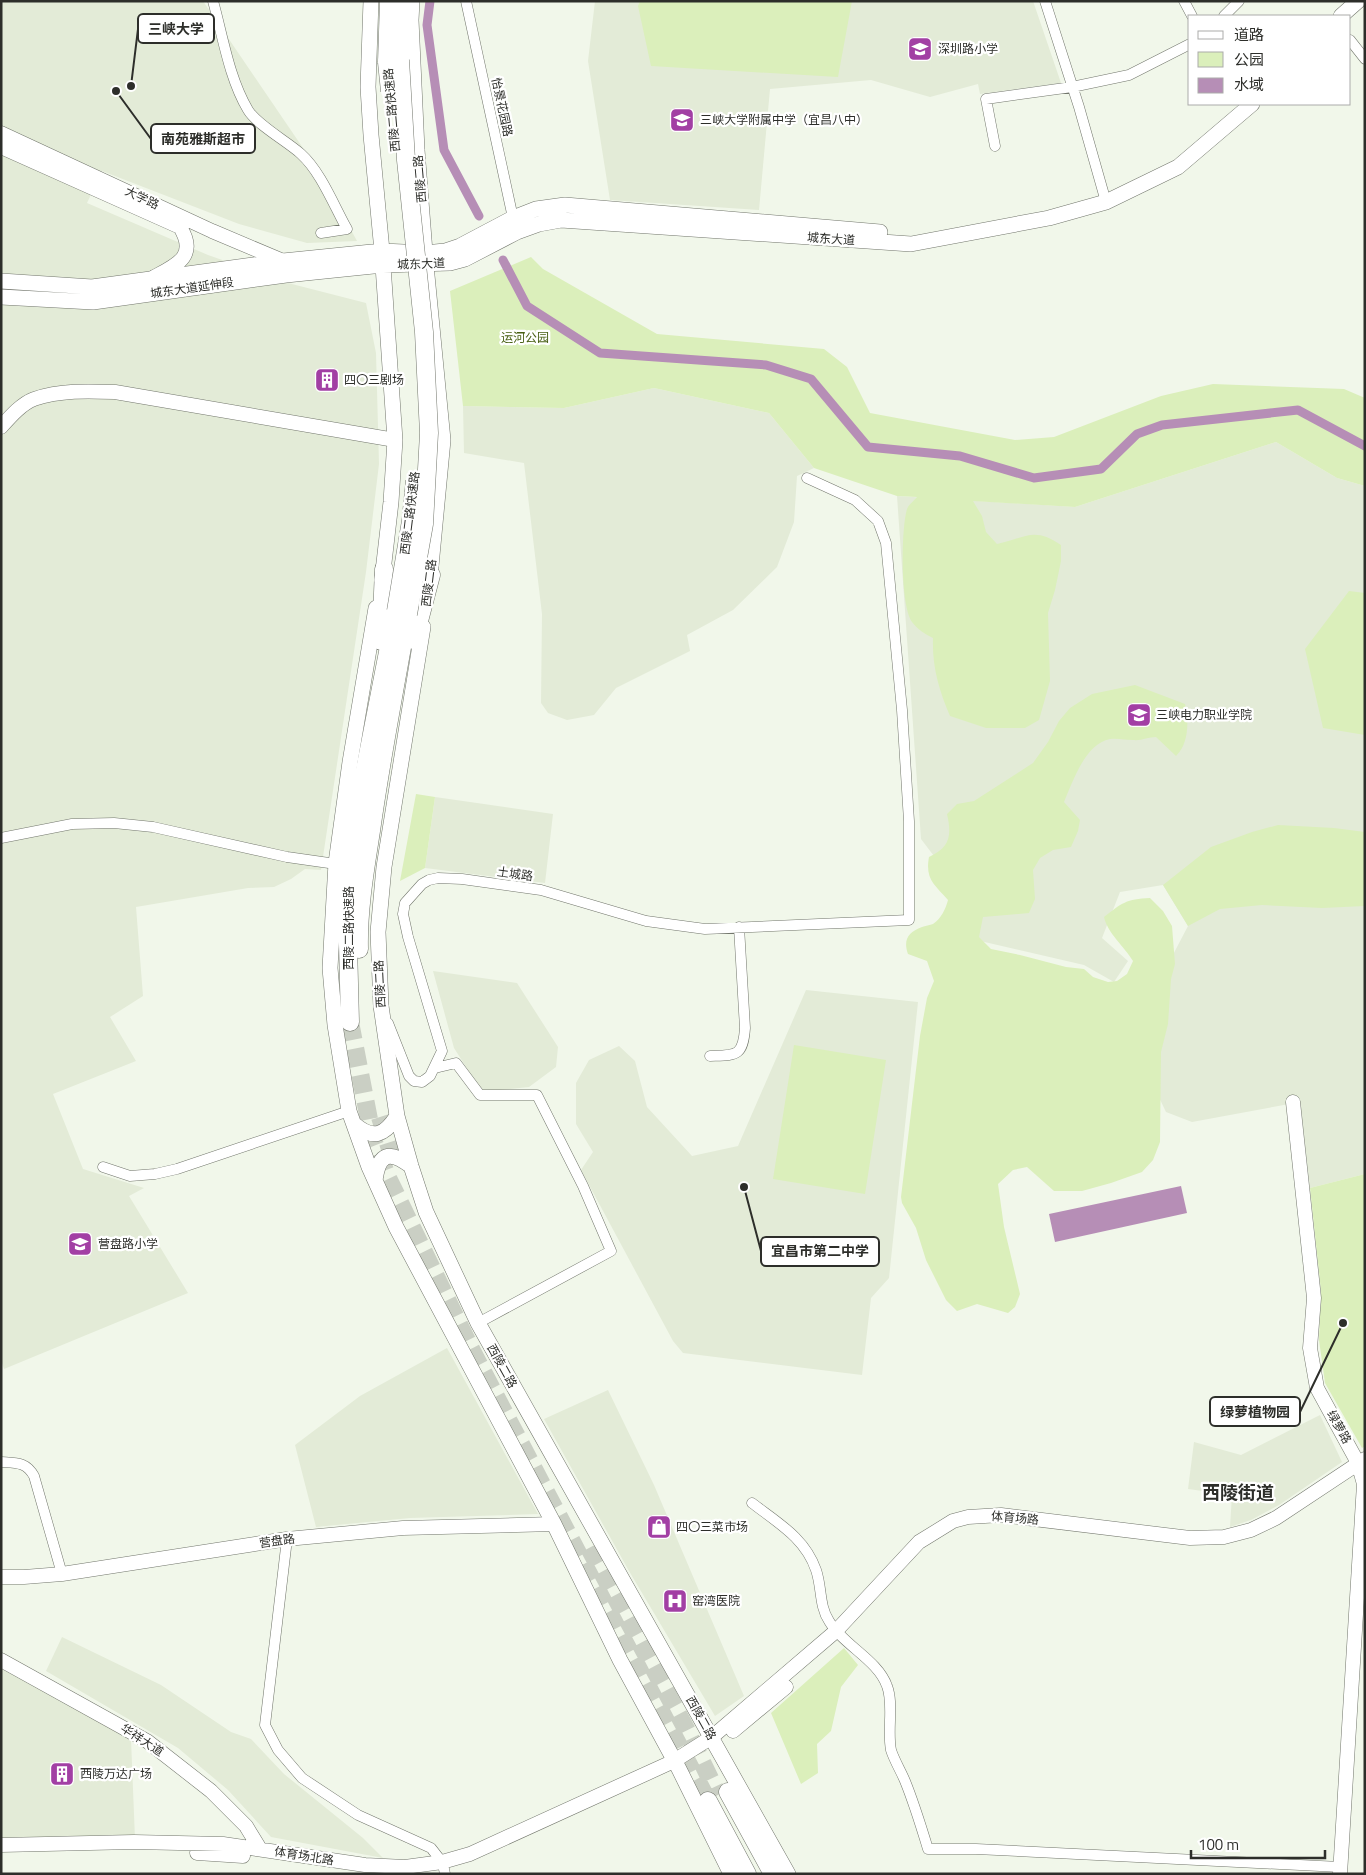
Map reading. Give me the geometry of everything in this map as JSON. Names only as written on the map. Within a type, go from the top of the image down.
[{"type":"highway","name":"西陵二路快速路","points":[[389,1],[424,332],[429,433],[424,524],[375,716],[355,821],[347,906],[356,1020],[359,934],[375,798],[402,613]]},
{"type":"highway","name":"西陵二路快速路","points":[[394,61],[402,1]]},
{"type":"highway","points":[[375,716],[384,569]]},
{"type":"highway","points":[[375,798],[431,575]]},
{"type":"highway","points":[[719,1797],[747,1874]]},
{"type":"highway","points":[[719,1797],[761,1874]]},
{"type":"highway","points":[[719,1797],[773,1874]]},
{"type":"main road","points":[[371,1],[368,86],[383,258],[395,440],[384,569],[350,762],[336,864],[330,968],[335,1025],[351,1117],[375,1180],[396,1227],[554,1524],[620,1660],[677,1765],[731,1874]]},
{"type":"main road","name":"西陵二路","points":[[412,1],[411,20],[417,150],[443,440],[431,575],[384,867],[378,932],[381,1006],[397,1116],[426,1212],[478,1323],[788,1874]]},
{"type":"main road","points":[[1342,15],[1358,1]]},
{"type":"main road","points":[[1351,19],[1365,8]]},
{"type":"main road","name":"城东大道","points":[[426,259],[460,246],[512,218],[536,208],[565,205],[666,215],[780,222],[910,235],[1045,210],[1105,198],[1174,159],[1237,105]]},
{"type":"main road","name":"城东大道","points":[[383,258],[426,259],[450,263],[466,259],[517,232],[539,224],[561,220],[911,244],[1049,218],[1105,198],[1178,167],[1251,105]]},
{"type":"main road","name":"大学路","points":[[1,134],[212,231],[283,261]]},
{"type":"main road","name":"大学路","points":[[1,147],[180,228],[187,238],[181,262],[151,278]]},
{"type":"main road","name":"城东大道延伸段","points":[[1,281],[92,287],[283,261],[383,258]]},
{"type":"main road","name":"城东大道延伸段","points":[[1,297],[93,302],[286,275],[383,258]]},
{"type":"main road","points":[[1,427],[13,414],[32,400],[75,390],[115,392],[395,440]]},
{"type":"main road","name":"绿萝路","points":[[1293,1102],[1314,1298],[1310,1348],[1317,1388],[1362,1465],[1364,1484],[1363,1537],[1340,1870]]},
{"type":"main road","points":[[351,1117],[363,1131],[377,1134],[387,1129],[397,1116]]},
{"type":"main road","points":[[375,1180],[378,1163],[389,1156],[397,1157],[411,1166]]},
{"type":"main road","name":"体育场路","points":[[677,1765],[756,1713],[839,1634],[918,1554],[942,1536],[959,1527],[978,1523],[1018,1523],[1187,1544],[1225,1543],[1253,1538],[1280,1525],[1362,1465]]},
{"type":"main road","name":"营盘路","points":[[1,1577],[62,1574],[288,1539],[403,1528],[554,1524]]},
{"type":"main road","name":"华祥大道","points":[[1,1660],[147,1741],[211,1791],[246,1826],[260,1849]]},
{"type":"main road","name":"体育场北路","points":[[412,1874],[444,1868],[472,1858],[677,1765]]},
{"type":"main road","name":"体育场北路","points":[[1,1845],[223,1844],[365,1865],[444,1868]]},
{"type":"main road","name":"体育场北路","points":[[1,1854],[169,1851],[260,1857],[392,1874]]},
{"type":"street","points":[[213,1],[236,87],[250,112],[301,154],[312,167],[346,229],[321,234]]},
{"type":"street","name":"怡景花园路","points":[[466,1],[512,218]]},
{"type":"street","points":[[1046,1],[1105,198]]},
{"type":"street","points":[[1184,1],[1191,15]]},
{"type":"street","points":[[1225,15],[1239,1]]},
{"type":"street","points":[[1351,41],[1365,59]]},
{"type":"street","points":[[995,146],[986,99],[1072,87],[1128,75],[1188,45]]},
{"type":"street","name":"土城路","points":[[435,1068],[442,1052],[408,937],[404,914],[405,903],[422,884],[429,880],[438,878],[462,879],[541,890],[646,921],[706,929],[909,920],[909,821],[902,710],[886,543],[878,521],[855,500],[807,478]]},
{"type":"street","points":[[1,838],[72,824],[114,823],[153,827],[287,857],[336,864]]},
{"type":"street","points":[[710,1056],[734,1054],[744,1044],[739,927]]},
{"type":"street","points":[[381,1006],[405,1068],[414,1081],[422,1082],[430,1076],[435,1068],[456,1063],[480,1095],[537,1095],[583,1186],[610,1252],[478,1323]]},
{"type":"street","points":[[103,1167],[130,1176],[155,1174],[351,1117]]},
{"type":"street","points":[[1,1462],[22,1464],[30,1468],[34,1476],[62,1574]]},
{"type":"street","points":[[752,1503],[795,1535],[806,1547],[816,1571],[822,1603],[828,1620],[839,1634],[878,1670],[887,1686],[891,1752],[912,1799],[928,1849],[976,1849],[1340,1870]]},
{"type":"street","points":[[288,1539],[265,1725],[278,1750],[302,1778],[358,1815],[431,1848],[444,1868]]},
{"type":"shaded area","points":[[1,1],[203,1],[320,173],[357,241],[307,243],[239,224],[102,171],[87,203],[208,255],[288,283],[366,303],[376,353],[379,464],[366,572],[321,870],[305,869],[291,879],[274,887],[248,888],[136,907],[143,996],[110,1017],[136,1061],[53,1094],[83,1169],[144,1188],[129,1196],[188,1293],[4,1369],[1,1360]]},
{"type":"shaded area","name":"三峡大学附属中学（宜昌八中）","points":[[595,1],[1033,1],[1061,83],[980,94],[978,84],[930,97],[871,80],[770,89],[759,210],[610,200],[588,61]]},
{"type":"shaded area","points":[[654,388],[769,413],[814,468],[797,476],[794,522],[777,567],[733,610],[687,635],[690,651],[616,688],[594,715],[567,720],[548,713],[541,703],[542,614],[524,463],[464,453],[463,406],[564,408]]},
{"type":"shaded area","name":"三峡电力职业学院","points":[[1276,442],[1337,478],[1365,486],[1365,1174],[1310,1188],[1300,1102],[1192,1122],[1166,1112],[1130,1037],[1188,926],[1163,885],[1120,892],[1102,938],[1128,961],[1114,982],[1084,965],[976,940],[972,906],[921,839],[897,496],[1075,507]]},
{"type":"shaded area","points":[[435,797],[553,814],[545,883],[425,868]]},
{"type":"shaded area","points":[[433,971],[517,983],[558,1047],[556,1067],[529,1087],[482,1092],[454,1048]]},
{"type":"shaded area","points":[[806,990],[918,1002],[889,1278],[871,1298],[862,1375],[683,1353],[673,1341],[581,1170],[593,1152],[576,1124],[576,1083],[589,1060],[619,1046],[635,1061],[647,1107],[692,1156],[738,1146]]},
{"type":"shaded area","points":[[447,1348],[538,1514],[410,1518],[316,1527],[295,1445],[360,1396]]},
{"type":"shaded area","points":[[608,1390],[654,1485],[744,1696],[715,1716],[629,1571],[544,1419]]},
{"type":"shaded area","points":[[1320,1415],[1342,1462],[1279,1505],[1251,1520],[1230,1527],[1232,1495],[1188,1489],[1194,1442],[1241,1455]]},
{"type":"shaded area","points":[[62,1637],[161,1685],[231,1732],[251,1739],[284,1774],[363,1838],[383,1858],[271,1837],[228,1790],[178,1748],[46,1671]]},
{"type":"shaded area","name":"西陵万达广场","points":[[1,1664],[131,1739],[135,1839],[1,1841]]},
{"type":"green space","points":[[640,1],[852,1],[838,77],[651,66],[638,6]]},
{"type":"green space","name":"运河公园","points":[[531,257],[543,269],[657,334],[824,349],[847,367],[870,413],[1015,440],[1054,437],[1161,396],[1213,384],[1344,389],[1365,398],[1365,486],[1337,478],[1276,442],[1075,507],[973,501],[982,516],[986,532],[997,544],[1029,535],[1036,535],[1052,539],[1061,545],[1061,561],[1048,613],[1050,681],[1039,720],[1025,728],[986,728],[950,716],[937,678],[933,638],[912,622],[908,613],[905,600],[903,567],[905,519],[907,509],[917,497],[897,496],[814,468],[769,413],[654,388],[564,408],[463,406],[450,291]]},
{"type":"green space","points":[[1349,591],[1365,593],[1365,735],[1323,728],[1305,649]]},
{"type":"green space","points":[[1135,685],[1185,704],[1187,732],[1180,751],[1176,756],[1156,737],[1136,740],[1110,739],[1101,742],[1094,748],[1081,764],[1064,802],[1080,820],[1078,831],[1071,847],[1053,850],[1040,858],[1033,870],[1035,899],[1029,913],[983,917],[979,937],[991,949],[1066,967],[1084,969],[1093,977],[1108,982],[1117,981],[1127,974],[1133,961],[1113,934],[1104,917],[1115,908],[1135,899],[1150,898],[1163,911],[1172,926],[1175,964],[1171,979],[1168,1024],[1161,1052],[1160,1142],[1153,1160],[1142,1172],[1082,1191],[1054,1191],[1027,1167],[1013,1170],[998,1184],[1004,1227],[1020,1294],[1015,1307],[1008,1313],[977,1304],[957,1311],[946,1300],[926,1260],[916,1228],[902,1203],[901,1197],[920,1036],[927,998],[934,981],[927,961],[908,954],[906,945],[908,937],[913,931],[936,922],[943,913],[948,900],[932,881],[928,871],[929,857],[941,849],[948,840],[947,814],[957,804],[974,801],[1033,763],[1048,742],[1059,721],[1070,708],[1092,694]]},
{"type":"green space","points":[[416,794],[435,797],[425,868],[400,881]]},
{"type":"green space","points":[[1278,825],[1334,828],[1365,832],[1365,906],[1322,908],[1262,905],[1220,909],[1188,926],[1163,885],[1211,847]]},
{"type":"green space","points":[[794,1045],[886,1060],[865,1194],[773,1179]]},
{"type":"green space","points":[[1365,1174],[1365,1446],[1362,1448],[1325,1383],[1319,1340],[1321,1291],[1310,1188]]},
{"type":"green space","points":[[844,1648],[858,1665],[841,1687],[831,1731],[817,1744],[818,1773],[801,1784],[771,1713]]},
{"type":"water","points":[[1181,1186],[1187,1213],[1055,1242],[1049,1214]]},
{"type":"waterway","points":[[430,1],[427,25],[444,150],[479,216]]},
{"type":"waterway","points":[[503,260],[527,306],[600,353],[766,365],[811,379],[868,447],[960,456],[1034,478],[1101,469],[1137,434],[1162,425],[1298,410],[1365,446]]},
{"type":"tunnel","points":[[350,1022],[373,1140],[388,1178],[471,1349],[708,1801]]},
{"type":"tunnel","points":[[380,1117],[396,1168]]},
{"type":"tunnel","points":[[589,1548],[685,1727],[718,1795]]},
{"type":"place","name":"深圳路小学","points":[[920,49]]},
{"type":"place","name":"三峡大学","points":[[131,86]]},
{"type":"place","name":"南苑雅斯超市","points":[[116,91]]},
{"type":"place","name":"三峡大学附属中学（宜昌八中）","points":[[682,120]]},
{"type":"place","name":"四〇三剧场","points":[[327,380]]},
{"type":"place","name":"三峡电力职业学院","points":[[1139,715]]},
{"type":"place","name":"宜昌市第二中学","points":[[744,1187]]},
{"type":"place","name":"营盘路小学","points":[[80,1244]]},
{"type":"place","name":"绿萝植物园","points":[[1343,1323]]},
{"type":"place","name":"四〇三菜市场","points":[[659,1527]]},
{"type":"place","name":"窑湾医院","points":[[675,1601]]},
{"type":"place","name":"西陵万达广场","points":[[62,1774]]},
{"type":"district","name":"西陵街道","points":[[1238,1493]]}]
